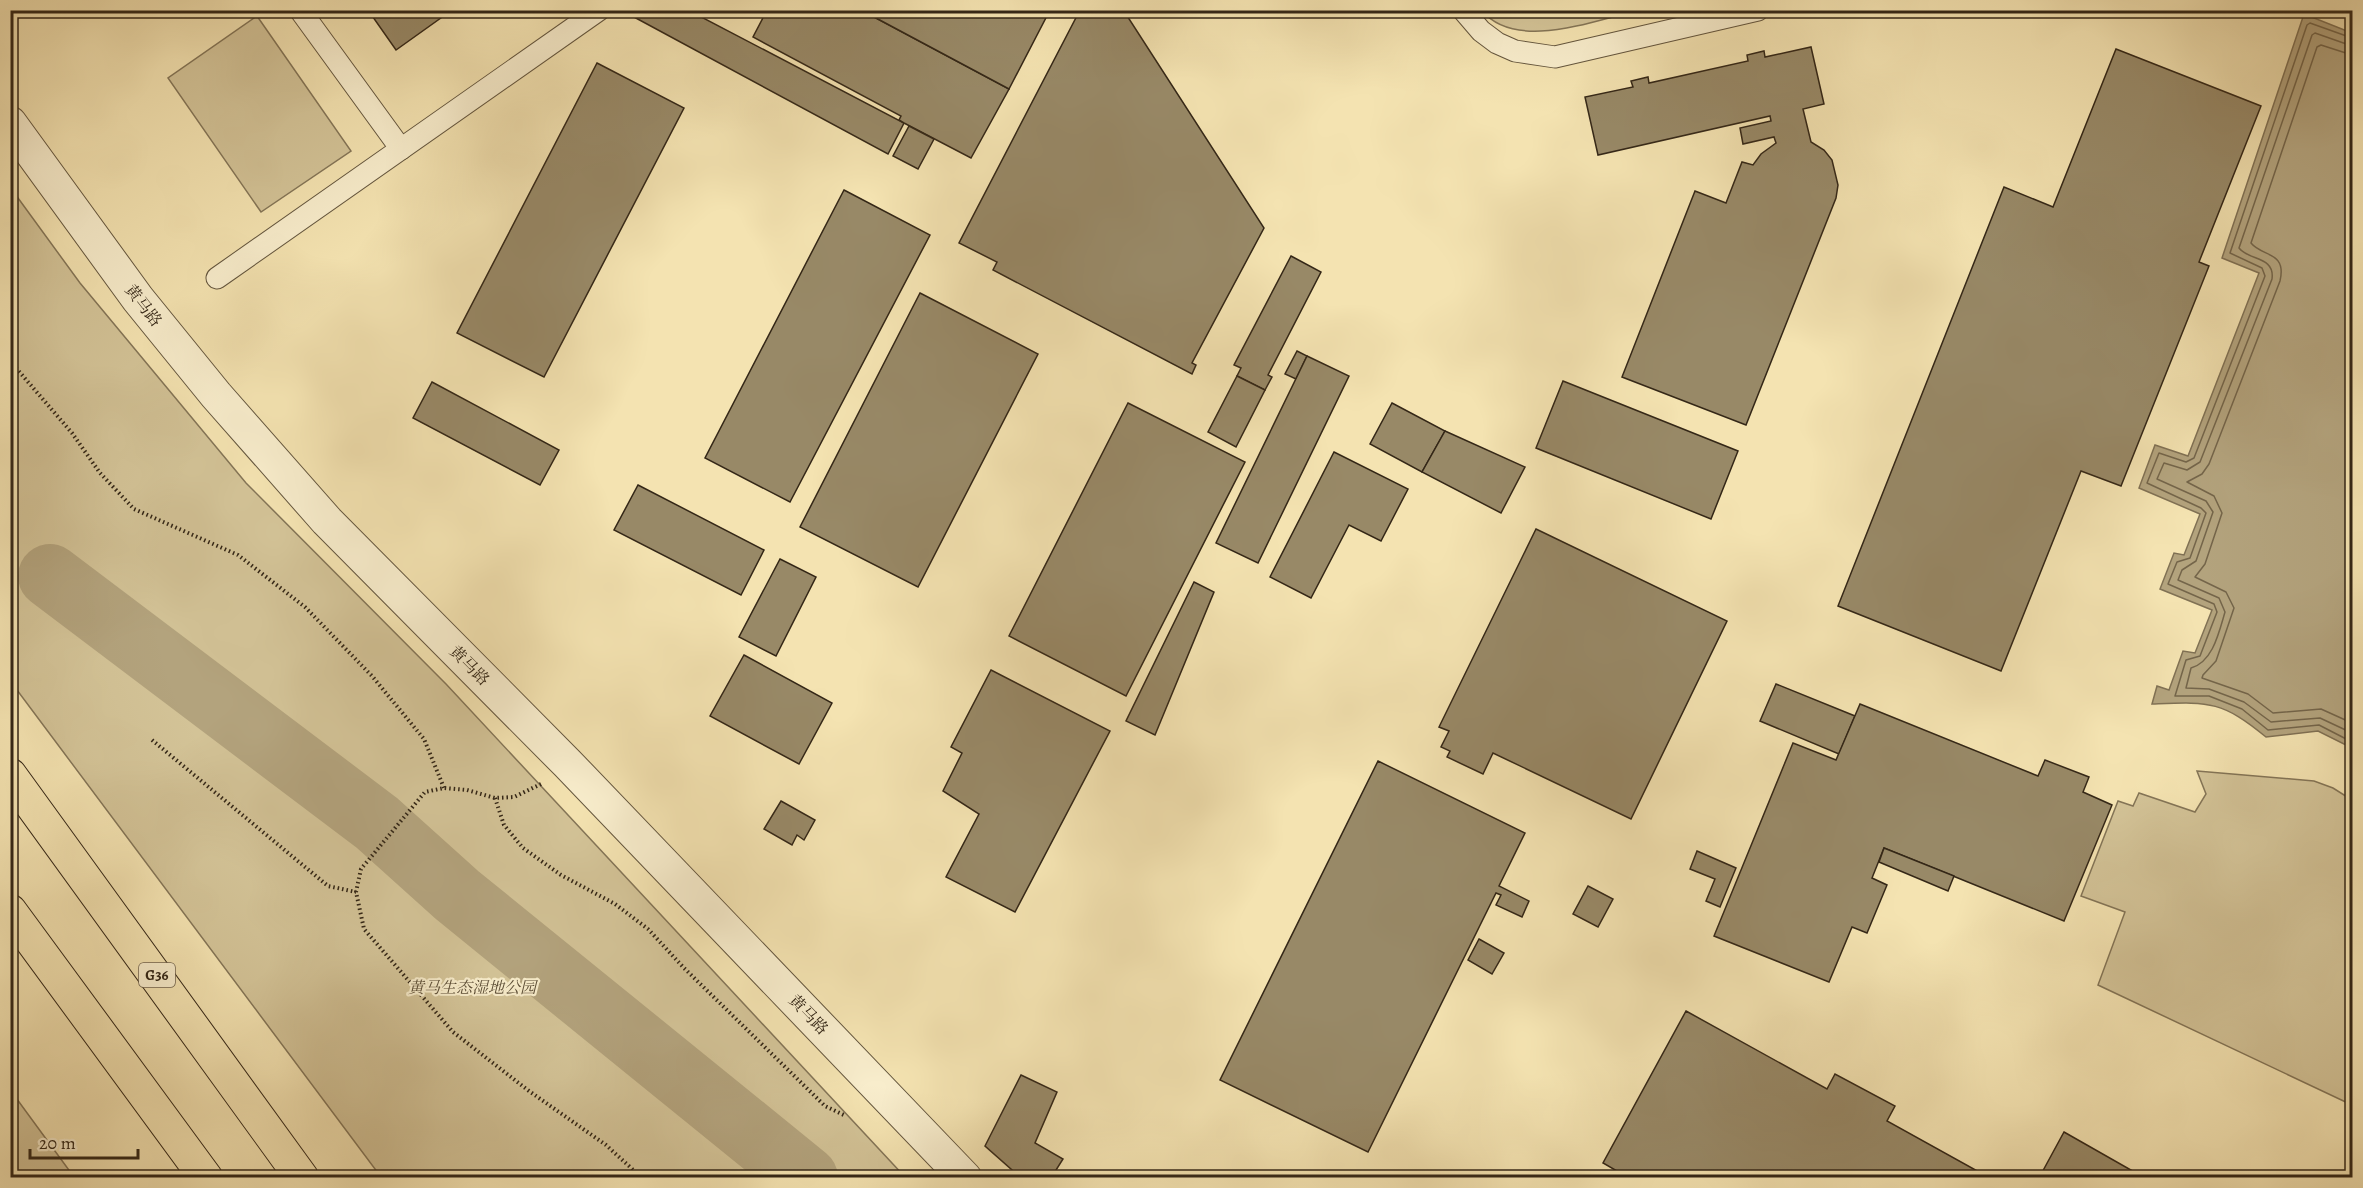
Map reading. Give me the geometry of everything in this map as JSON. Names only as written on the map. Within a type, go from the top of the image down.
[{"type":"highway","name":"G36","points":[[10,775],[302,1178]]},
{"type":"highway","points":[[10,911],[206,1178]]},
{"type":"street","name":"黄马路","points":[[10,123],[138,299],[216,395],[327,520],[567,763],[965,1178]]},
{"type":"lane","points":[[300,10],[400,149]]},
{"type":"lane","points":[[217,278],[599,10]]},
{"type":"lane","points":[[1463,10],[1481,31],[1497,43],[1515,51],[1555,57],[1758,10]]},
{"type":"path","points":[[10,361],[72,433],[100,473],[134,509],[238,555],[305,607],[372,676],[424,739],[444,788]]},
{"type":"path","points":[[152,740],[328,885],[356,892]]},
{"type":"path","points":[[567,763],[541,784],[514,797],[495,798],[467,790],[444,788],[425,792],[410,807],[361,869],[356,892],[364,928],[453,1032],[529,1091],[606,1145],[642,1178]]},
{"type":"path","points":[[495,798],[504,825],[523,848],[561,875],[615,904],[648,929],[684,968],[825,1106],[846,1116]]},
{"type":"green space","points":[[1482,11],[1636,11],[1577,26],[1534,31],[1514,29],[1497,23]]},
{"type":"green space","points":[[257,16],[351,151],[261,212],[168,78]]},
{"type":"green space","name":"黄马生态湿地公园","points":[[10,187],[80,283],[246,483],[446,684],[905,1177],[381,1177],[11,682]]},
{"type":"green space","points":[[2197,771],[2314,781],[2333,788],[2352,800],[2352,1105],[2098,985],[2125,912],[2081,896],[2118,801],[2133,806],[2139,793],[2195,812],[2206,794]]},
{"type":"green space","points":[[11,1091],[74,1177],[11,1177]]},
{"type":"water","points":[[2304,14],[2352,33],[2352,748],[2318,731],[2266,737],[2237,716],[2214,706],[2188,703],[2152,704],[2157,686],[2169,690],[2183,651],[2195,653],[2212,610],[2160,589],[2174,553],[2184,555],[2200,514],[2139,488],[2155,445],[2188,456],[2259,273],[2222,258]]},
{"type":"building","points":[[368,10],[452,10],[396,50]]},
{"type":"building","points":[[621,10],[688,10],[904,123],[888,154]]},
{"type":"building","points":[[767,10],[861,10],[1009,89],[971,158],[899,120],[901,116],[753,37]]},
{"type":"building","points":[[861,10],[1050,10],[1009,89]]},
{"type":"building","points":[[1080,10],[1124,11],[1264,228],[1192,363],[1196,365],[1192,374],[993,270],[997,262],[959,243]]},
{"type":"building","points":[[1811,47],[1824,104],[1803,109],[1811,142],[1824,150],[1832,160],[1838,185],[1836,198],[1746,425],[1622,377],[1695,191],[1726,203],[1742,162],[1753,165],[1761,154],[1776,143],[1774,137],[1743,144],[1740,128],[1771,121],[1770,116],[1598,155],[1585,97],[1633,87],[1631,81],[1648,77],[1649,83],[1748,61],[1747,55],[1764,51],[1765,57]]},
{"type":"building","points":[[2116,49],[2261,106],[2199,262],[2209,266],[2121,486],[2081,471],[2001,671],[1838,606],[2004,187],[2053,207]]},
{"type":"building","points":[[597,63],[684,108],[544,377],[457,333]]},
{"type":"building","points":[[909,126],[934,139],[918,169],[893,156]]},
{"type":"building","points":[[844,190],[930,235],[790,502],[705,458]]},
{"type":"building","points":[[1291,256],[1321,272],[1268,375],[1272,377],[1265,390],[1237,376],[1241,368],[1234,365]]},
{"type":"building","points":[[920,293],[1038,354],[918,587],[800,527]]},
{"type":"building","points":[[1297,351],[1307,356],[1296,379],[1285,374]]},
{"type":"building","points":[[1307,356],[1349,376],[1258,563],[1216,543]]},
{"type":"building","points":[[1237,376],[1265,390],[1236,447],[1208,432]]},
{"type":"building","points":[[1563,381],[1738,451],[1711,519],[1536,448]]},
{"type":"building","points":[[432,382],[559,450],[540,485],[413,418]]},
{"type":"building","points":[[1128,403],[1245,462],[1126,696],[1009,636]]},
{"type":"building","points":[[1392,403],[1445,431],[1422,472],[1370,444]]},
{"type":"building","points":[[1445,431],[1525,467],[1501,513],[1422,472]]},
{"type":"building","points":[[1334,452],[1408,489],[1381,541],[1349,525],[1311,598],[1270,577]]},
{"type":"building","points":[[638,485],[764,550],[741,595],[614,530]]},
{"type":"building","points":[[1536,529],[1727,621],[1631,819],[1493,753],[1483,774],[1447,757],[1450,751],[1441,747],[1449,731],[1439,727]]},
{"type":"building","points":[[780,559],[816,577],[776,656],[739,637]]},
{"type":"building","points":[[1194,582],[1214,592],[1155,735],[1126,721]]},
{"type":"building","points":[[744,655],[832,703],[799,764],[710,716]]},
{"type":"building","points":[[991,670],[1110,731],[1015,912],[946,877],[979,814],[943,791],[962,753],[951,747]]},
{"type":"building","points":[[1776,684],[1855,716],[1839,754],[1760,721]]},
{"type":"building","points":[[1860,704],[2038,776],[2045,760],[2089,777],[2083,792],[2112,805],[2064,921],[1884,848],[1872,878],[1887,885],[1867,933],[1852,927],[1829,982],[1714,936],[1793,743],[1836,760]]},
{"type":"building","points":[[1378,761],[1525,833],[1499,886],[1529,901],[1522,917],[1496,905],[1501,895],[1496,893],[1368,1152],[1220,1080]]},
{"type":"building","points":[[781,801],[815,820],[804,840],[797,835],[792,845],[764,829]]},
{"type":"building","points":[[1884,848],[1954,876],[1948,891],[1879,862]]},
{"type":"building","points":[[1697,851],[1736,868],[1720,907],[1706,901],[1715,879],[1690,869]]},
{"type":"building","points":[[1588,886],[1613,899],[1598,927],[1573,914]]},
{"type":"building","points":[[1479,939],[1504,953],[1492,974],[1468,960]]},
{"type":"building","points":[[1686,1011],[1827,1089],[1835,1074],[1895,1106],[1887,1121],[1990,1178],[1629,1178],[1603,1163]]},
{"type":"building","points":[[1021,1075],[1057,1092],[1035,1143],[1063,1159],[1051,1178],[1021,1178],[985,1146]]},
{"type":"building","points":[[2064,1132],[2145,1178],[2039,1178]]},
{"type":"waterway","points":[[50,576],[377,823],[457,895],[806,1178]]}]
